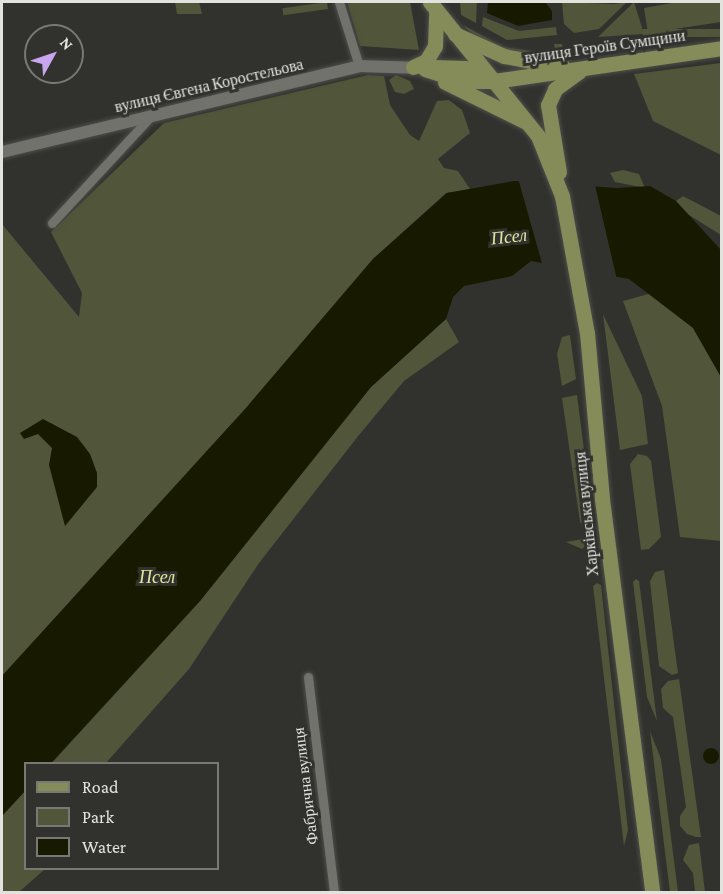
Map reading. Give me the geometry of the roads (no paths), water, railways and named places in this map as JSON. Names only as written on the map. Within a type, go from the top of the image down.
[{"type":"main road","points":[[433,6],[451,31],[540,131]]},
{"type":"main road","points":[[433,6],[435,46],[419,68],[540,131]]},
{"type":"main road","points":[[451,31],[504,56],[581,70]]},
{"type":"main road","name":"вулиця Героїв Сумщини","points":[[419,68],[463,81],[494,81],[722,48]]},
{"type":"main road","points":[[540,131],[549,119],[550,96],[581,70]]},
{"type":"main road","name":"Харківська вулиця","points":[[540,131],[562,196],[583,299],[602,499],[652,892]]},
{"type":"street","points":[[339,2],[359,66]]},
{"type":"street","name":"вулиця Євгена Коростельова","points":[[2,152],[359,66],[419,68]]},
{"type":"street","points":[[52,223],[150,117]]},
{"type":"street","name":"Фабрична вулиця","points":[[308,677],[334,892]]},
{"type":"water","points":[[488,2],[545,2],[552,11],[552,20],[518,26],[487,13]]},
{"type":"water","name":"Псел","points":[[514,181],[617,188],[650,186],[676,201],[721,250],[721,377],[693,328],[629,279],[531,261],[512,276],[464,286],[453,297],[446,319],[371,387],[200,601],[52,762],[24,762],[24,792],[2,816],[2,676],[246,408],[373,259],[447,193]]},
{"type":"water","points":[[43,419],[77,437],[90,454],[97,473],[97,487],[65,526],[49,465],[52,448],[38,434],[24,439],[20,433]]},
{"type":"water","points":[[708,748],[714,748],[719,756],[717,762],[708,764],[703,759],[703,753]]}]
